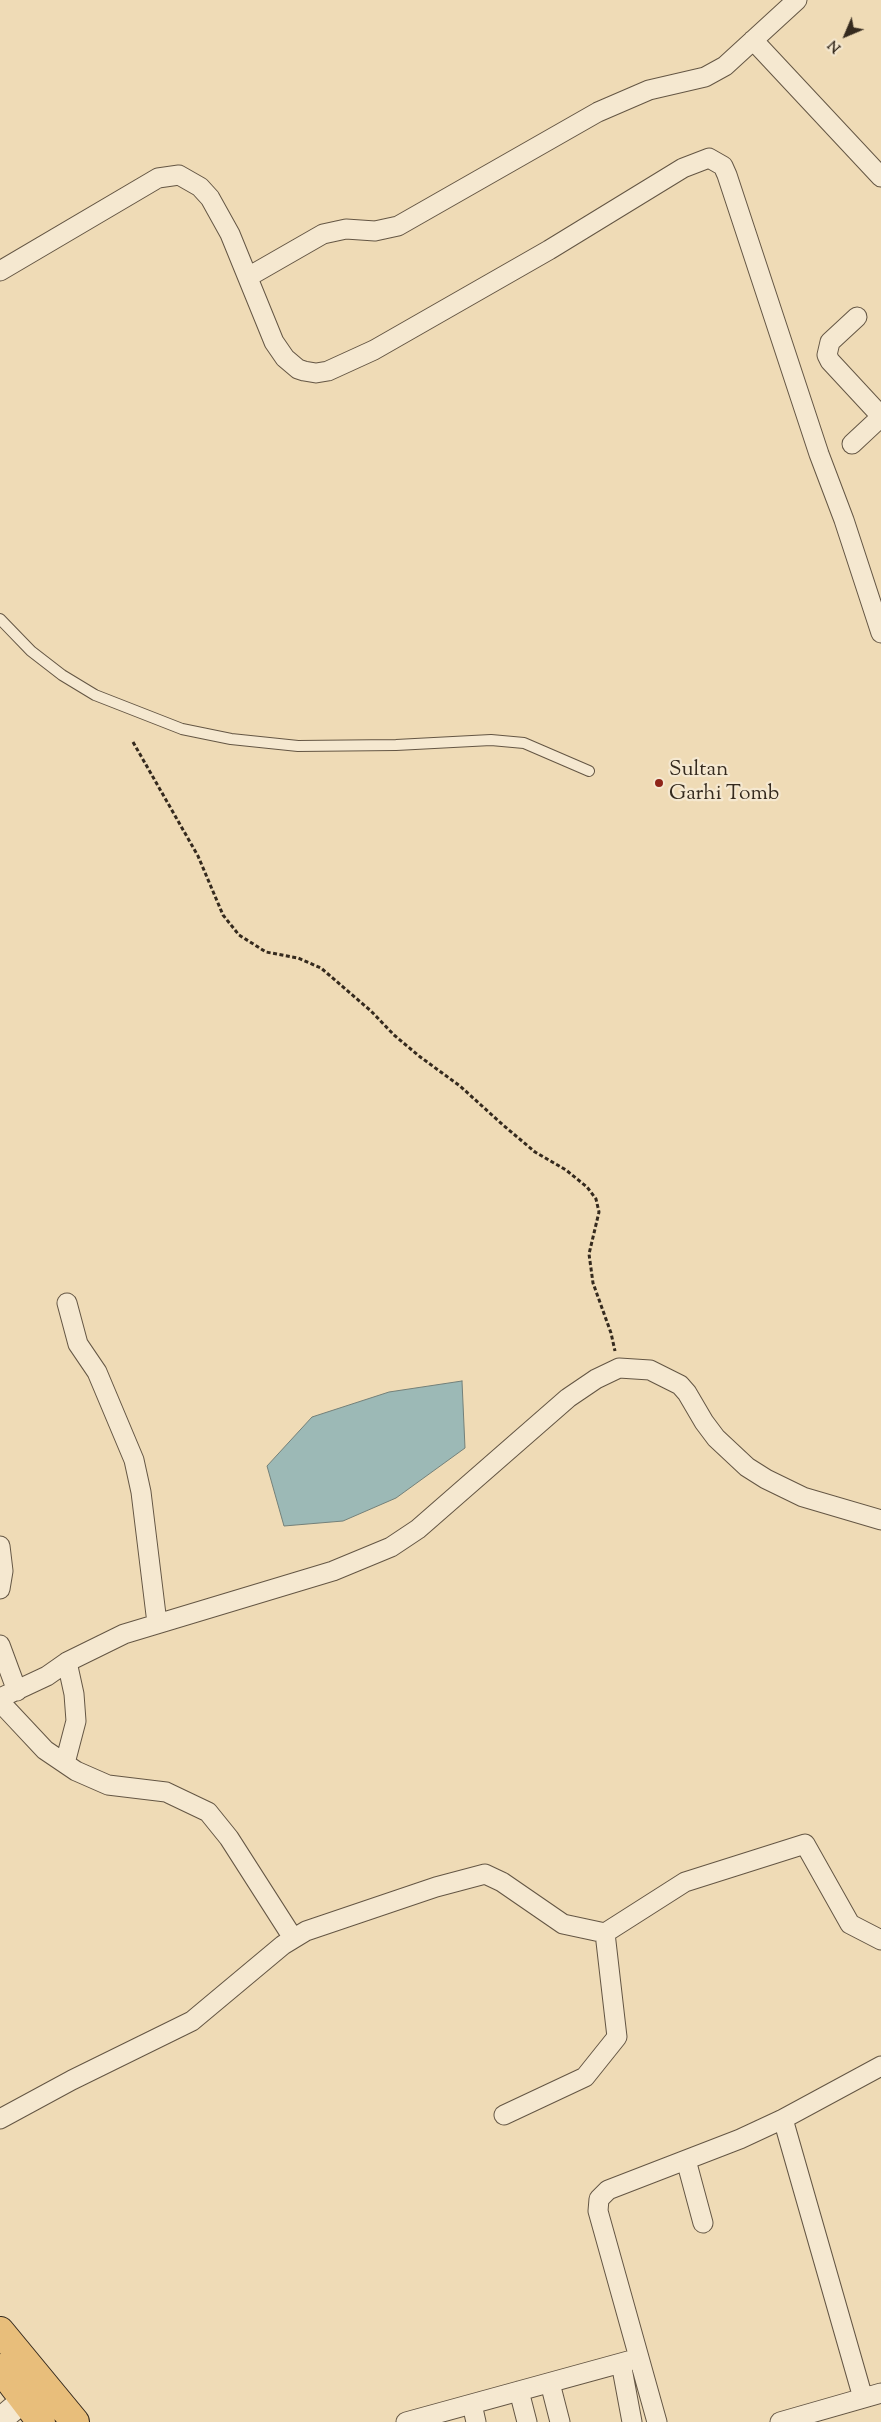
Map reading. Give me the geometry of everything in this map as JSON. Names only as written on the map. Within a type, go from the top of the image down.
[{"type":"main road","points":[[0,2331],[75,2422]]},
{"type":"main road","points":[[0,2368],[41,2422]]},
{"type":"street","points":[[248,277],[323,234],[346,229],[375,232],[398,226],[598,112],[649,90],[705,77],[725,66],[797,0]]},
{"type":"street","points":[[753,40],[881,177]]},
{"type":"street","points":[[0,271],[158,178],[179,175],[200,187],[210,198],[230,234],[274,342],[285,358],[304,371],[316,373],[328,371],[374,350],[549,250],[683,168],[710,158],[723,166],[727,175],[819,454],[844,520],[881,633]]},
{"type":"street","points":[[852,444],[881,416],[830,361],[827,355],[830,342],[857,318]]},
{"type":"street","points":[[67,1304],[78,1344],[97,1372],[134,1460],[141,1492],[157,1623]]},
{"type":"street","points":[[0,1698],[18,1691],[47,1676],[68,1662],[124,1634],[333,1571],[391,1547],[418,1529],[568,1398],[596,1378],[619,1368],[650,1370],[680,1385],[716,1438],[742,1462],[766,1479],[803,1497],[881,1520]]},
{"type":"street","points":[[0,1546],[3,1571],[0,1589]]},
{"type":"street","points":[[0,1645],[18,1691]]},
{"type":"street","points":[[65,1763],[76,1722],[74,1694],[68,1662]]},
{"type":"street","points":[[0,1702],[45,1750],[76,1771],[108,1785],[166,1792],[208,1812],[229,1838],[293,1938]]},
{"type":"street","points":[[0,2120],[72,2080],[192,2021],[293,1938],[354,1914],[436,1887],[485,1874],[502,1882],[563,1924],[604,1933],[685,1882],[805,1844],[850,1924],[881,1940]]},
{"type":"street","points":[[504,2115],[585,2077],[617,2037],[604,1933]]},
{"type":"street","points":[[632,2422],[630,2360],[598,2211],[599,2199],[608,2190],[740,2139],[783,2119],[881,2066]]},
{"type":"street","points":[[783,2119],[863,2398]]},
{"type":"street","points":[[686,2160],[703,2222]]},
{"type":"street","points":[[406,2422],[474,2413],[519,2391],[630,2360]]},
{"type":"street","points":[[630,2360],[657,2422]]},
{"type":"street","points":[[550,2383],[560,2422]]},
{"type":"street","points":[[519,2391],[527,2422]]},
{"type":"street","points":[[780,2422],[881,2393]]},
{"type":"street","points":[[0,2420],[25,2399]]},
{"type":"lane","points":[[0,618],[31,651],[86,690],[182,729],[231,739],[298,746],[396,745],[491,740],[524,743],[588,771]]},
{"type":"path","points":[[133,742],[198,856],[223,915],[239,935],[266,952],[298,958],[321,968],[360,1000],[400,1041],[460,1086],[503,1126],[535,1152],[566,1170],[587,1187],[596,1199],[599,1212],[589,1254],[593,1283],[611,1333],[619,1368]]},
{"type":"water","points":[[462,1381],[465,1448],[396,1498],[343,1521],[284,1526],[267,1466],[312,1417],[389,1392]]},
{"type":"place","name":"Sultan Garhi Tomb","points":[[659,783]]}]
